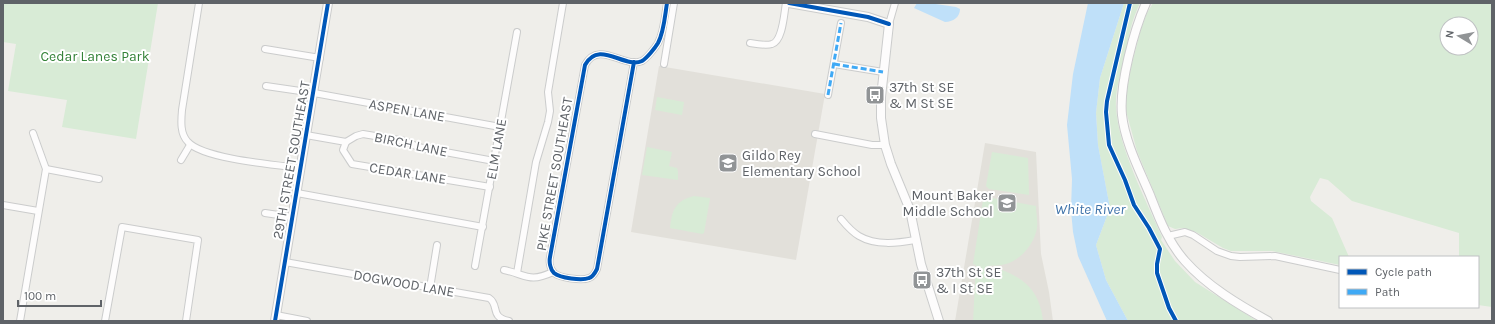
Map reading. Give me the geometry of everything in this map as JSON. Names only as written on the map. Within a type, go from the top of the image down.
[{"type":"street","points":[[199,3],[181,114],[182,130],[185,139],[190,145],[201,150],[220,155],[301,168]]},
{"type":"street","name":"29TH STREET SOUTHEAST","points":[[276,318],[328,3]]},
{"type":"street","points":[[517,273],[536,162],[550,111],[548,92],[563,3]]},
{"type":"street","points":[[634,62],[642,60],[659,42],[667,3]]},
{"type":"street","points":[[664,64],[674,3]]},
{"type":"street","points":[[750,43],[768,45],[776,42],[780,36],[786,3]]},
{"type":"street","points":[[789,3],[811,5],[872,18],[889,24]]},
{"type":"street","points":[[895,3],[889,24],[880,108],[885,145],[891,164],[910,210],[915,240],[939,321]]},
{"type":"street","points":[[1146,3],[1135,35],[1125,76],[1122,99],[1122,114],[1130,146],[1157,212],[1168,236],[1178,252],[1194,270],[1247,309],[1268,321]]},
{"type":"street","points":[[828,95],[841,22]]},
{"type":"street","name":"ELM LANE","points":[[475,266],[517,32]]},
{"type":"street","points":[[265,48],[320,58]]},
{"type":"street","name":"PIKE STREET SOUTHEAST","points":[[602,54],[634,62],[597,269],[592,276],[585,279],[564,277],[553,272],[550,265],[550,257],[585,65],[590,58],[602,54]]},
{"type":"street","points":[[834,64],[883,72]]},
{"type":"street","name":"ASPEN LANE","points":[[266,86],[314,93],[500,128]]},
{"type":"street","points":[[20,321],[46,169],[33,134]]},
{"type":"street","name":"BIRCH LANE","points":[[346,142],[363,134],[405,141],[418,147],[494,162]]},
{"type":"street","points":[[815,134],[872,145],[885,145]]},
{"type":"street","points":[[306,135],[346,142]]},
{"type":"street","name":"CEDAR LANE","points":[[346,142],[343,150],[352,164],[490,187]]},
{"type":"street","points":[[181,160],[190,145]]},
{"type":"street","points":[[46,169],[99,178]]},
{"type":"street","points":[[297,193],[483,226]]},
{"type":"street","points":[[3,205],[38,211]]},
{"type":"street","points":[[264,213],[292,217]]},
{"type":"street","points":[[841,219],[854,232],[867,240],[886,243],[915,240]]},
{"type":"street","points":[[105,321],[122,227],[198,240],[186,321]]},
{"type":"street","points":[[1168,236],[1185,232],[1193,235],[1217,251],[1231,256],[1275,256],[1339,270]]},
{"type":"street","points":[[430,288],[437,245]]},
{"type":"street","name":"DOGWOOD LANE","points":[[285,262],[489,298],[493,302],[498,317],[502,320],[509,321]]},
{"type":"street","points":[[504,270],[517,273],[524,277],[533,278],[542,277],[553,272]]},
{"type":"street","points":[[276,318],[307,321]]},
{"type":"shaded area","name":"Gildo Rey Elementary School","points":[[659,66],[825,94],[796,260],[631,232]]},
{"type":"shaded area","name":"Mount Baker Middle School","points":[[985,143],[1036,152],[1041,254],[1053,321],[955,321]]},
{"type":"green space","name":"Cedar Lanes Park","points":[[3,3],[158,3],[136,139],[62,127],[67,100],[8,91],[16,44],[3,42]]},
{"type":"green space","points":[[1124,3],[1128,3],[1104,105],[1105,134],[1107,144],[1117,167],[1123,168],[1112,148],[1108,107],[1132,3],[1140,3],[1127,42],[1116,94],[1118,123],[1127,156],[1162,237],[1161,240],[1175,261],[1195,282],[1257,321],[1128,321],[1106,280],[1096,245],[1110,208],[1098,145],[1096,113],[1100,78]]},
{"type":"green space","points":[[1153,3],[1492,3],[1492,307],[1479,305],[1479,256],[1459,256],[1459,233],[1352,201],[1328,180],[1320,178],[1310,197],[1311,201],[1332,218],[1349,256],[1339,256],[1339,265],[1272,251],[1231,251],[1196,232],[1183,228],[1175,229],[1168,226],[1137,151],[1126,111],[1126,94],[1141,29],[1147,13]]},
{"type":"green space","points":[[657,97],[684,102],[682,115],[655,110]]},
{"type":"green space","points":[[647,147],[672,152],[669,166],[677,168],[678,180],[642,175]]},
{"type":"green space","points":[[992,152],[1028,158],[1029,195],[989,189],[986,186]]},
{"type":"green space","points":[[694,196],[710,198],[704,233],[702,234],[670,228],[673,211],[676,207],[683,201]]},
{"type":"green space","points":[[987,197],[1036,206],[1037,228],[1033,240],[1022,255],[1012,262],[1004,265],[988,266],[1009,273],[1026,283],[1037,299],[1041,309],[1043,321],[973,321],[976,265],[973,264],[983,200]]},
{"type":"water","points":[[917,3],[929,3],[956,7],[960,9],[960,12],[956,18],[945,22],[914,8]]},
{"type":"water","name":"White River","points":[[1088,3],[1124,3],[1100,78],[1096,113],[1098,145],[1110,208],[1096,245],[1106,280],[1128,321],[1107,321],[1078,256],[1073,232],[1071,210],[1072,179],[1067,125],[1073,74]]},
{"type":"marked path","points":[[828,95],[841,23]]},
{"type":"marked path","points":[[834,64],[883,72]]},
{"type":"cycle path","points":[[275,321],[328,3]]},
{"type":"cycle path","points":[[634,62],[597,269],[592,277],[586,279],[566,278],[557,275],[554,273],[550,265],[550,259],[585,65],[591,58],[604,54],[627,61],[635,62],[644,60],[655,48],[660,39],[667,3]]},
{"type":"cycle path","points":[[789,3],[868,17],[889,24]]},
{"type":"cycle path","points":[[1130,3],[1107,101],[1106,112],[1109,145],[1125,180],[1134,205],[1149,228],[1160,249],[1157,273],[1169,308],[1176,321]]},
{"type":"place","name":"37th St SE & M St SE","points":[[875,95]]},
{"type":"place","name":"Gildo Rey Elementary School","points":[[728,163]]},
{"type":"place","name":"Mount Baker Middle School","points":[[1007,203]]},
{"type":"place","name":"37th St SE & I St SE","points":[[922,280]]}]
